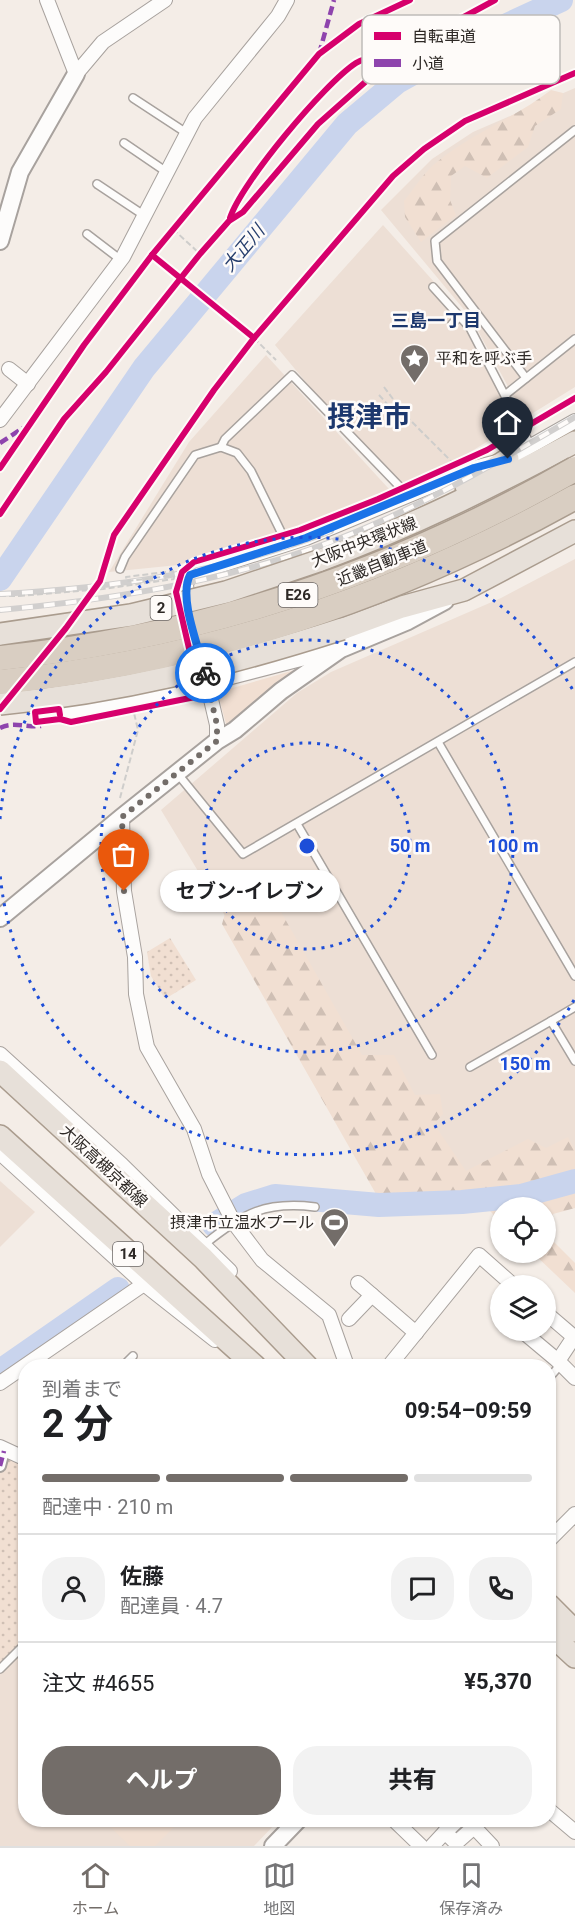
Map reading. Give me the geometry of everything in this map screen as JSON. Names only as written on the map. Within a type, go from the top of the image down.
[{"type":"highway","name":"近畿自動車道","points":[[0,658],[53,653],[144,637],[245,611],[337,582],[512,506],[575,470]]},
{"type":"highway","name":"近畿自動車道","points":[[0,682],[52,677],[149,660],[252,634],[344,604],[431,571],[575,497]]},
{"type":"main road","name":"大阪中央環状線","points":[[0,634],[131,615],[226,592],[395,532],[483,491],[575,442]]},
{"type":"main road","points":[[395,532],[508,459]]},
{"type":"main road","points":[[0,704],[56,699],[154,682],[342,639],[402,607],[464,590],[575,531]]},
{"type":"main road","name":"大阪高槻京都線","points":[[0,1071],[203,1258],[300,1359]]},
{"type":"main road","name":"14","points":[[1,1143],[246,1359]]},
{"type":"main road","points":[[556,1612],[575,1631]]},
{"type":"main road","points":[[556,1639],[575,1657]]},
{"type":"street","points":[[47,0],[76,74]]},
{"type":"street","points":[[0,241],[20,172],[76,74],[103,42],[149,5],[165,0]]},
{"type":"street","points":[[0,420],[121,260],[146,216],[195,118],[271,25],[287,0]]},
{"type":"street","points":[[9,369],[28,384]]},
{"type":"street","points":[[217,741],[217,725],[208,683],[186,598],[186,584],[190,575],[287,544],[474,468],[508,459],[575,421]]},
{"type":"street","points":[[67,712],[208,683],[342,639]]},
{"type":"street","points":[[0,918],[120,810],[235,730],[342,639]]},
{"type":"street","points":[[120,810],[124,891],[135,957],[139,1021],[147,1047],[194,1129],[209,1174],[231,1217],[262,1260],[329,1315],[344,1359]]},
{"type":"street","points":[[0,1054],[205,1244],[236,1278],[283,1341]]},
{"type":"street","points":[[1,1143],[144,1284],[195,1327],[243,1359]]},
{"type":"street","points":[[395,1359],[479,1255],[502,1275]]},
{"type":"street","points":[[358,1283],[416,1333]]},
{"type":"street","points":[[35,1359],[144,1284]]},
{"type":"street","points":[[349,1319],[372,1295]]},
{"type":"street","points":[[556,1322],[574,1337],[559,1363]]},
{"type":"street","points":[[533,1341],[554,1359]]},
{"type":"street","points":[[556,1360],[575,1378]]},
{"type":"street","points":[[0,1383],[18,1371]]},
{"type":"street","points":[[0,1466],[2,1449],[18,1456]]},
{"type":"street","points":[[556,1533],[575,1514]]},
{"type":"street","points":[[556,1816],[575,1832]]},
{"type":"street","points":[[273,1846],[291,1827]]},
{"type":"street","points":[[401,1827],[421,1846]]},
{"type":"street","points":[[432,1846],[450,1827]]},
{"type":"street","points":[[445,1832],[456,1843],[474,1827],[492,1846]]},
{"type":"lane","points":[[133,98],[188,134]]},
{"type":"lane","points":[[526,378],[437,261],[434,252],[435,241],[575,130]]},
{"type":"lane","points":[[124,143],[168,173]]},
{"type":"lane","points":[[97,184],[146,216]]},
{"type":"lane","points":[[87,234],[121,260]]},
{"type":"lane","points":[[433,287],[470,328],[531,446]]},
{"type":"lane","points":[[452,324],[460,316]]},
{"type":"lane","points":[[505,395],[575,339]]},
{"type":"lane","points":[[221,447],[225,439],[292,375],[401,488],[404,496]]},
{"type":"lane","points":[[120,569],[125,557],[195,455],[221,447],[237,453],[251,471],[287,544]]},
{"type":"lane","points":[[177,772],[243,854],[575,662]]},
{"type":"lane","points":[[438,742],[575,976]]},
{"type":"lane","points":[[297,824],[432,1055]]},
{"type":"lane","points":[[470,1068],[575,1007]]},
{"type":"lane","points":[[551,1021],[575,1061]]},
{"type":"lane","points":[[205,1244],[231,1217],[274,1205],[315,1207]]},
{"type":"lane","points":[[130,1359],[133,1356]]},
{"type":"lane","points":[[556,1368],[559,1363]]},
{"type":"lane","points":[[0,1669],[18,1651]]},
{"type":"path","points":[[173,229],[200,254]]},
{"type":"path","points":[[254,338],[276,360]]},
{"type":"path","points":[[384,387],[405,415],[453,463]]},
{"type":"path","points":[[379,395],[398,416],[405,415]]},
{"type":"path","points":[[0,596],[174,579],[173,571],[126,577],[127,581],[170,576]]},
{"type":"path","points":[[120,810],[138,730],[133,711]]},
{"type":"shaded area","points":[[575,88],[575,387],[525,418],[471,318],[381,210],[432,159],[473,132]]},
{"type":"shaded area","points":[[383,225],[435,283],[429,289],[469,333],[509,406],[508,414],[513,426],[444,468],[393,487],[275,345]]},
{"type":"shaded area","points":[[266,355],[389,489],[318,520],[178,565],[109,572],[189,442]]},
{"type":"shaded area","points":[[575,559],[575,1168],[389,1187],[161,810],[297,693],[331,672],[501,598]]},
{"type":"shaded area","points":[[0,1181],[35,1212],[0,1247]]},
{"type":"shaded area","points":[[18,1656],[18,1827],[272,1827],[254,1846],[0,1846],[0,1674]]},
{"type":"green space","points":[[551,90],[563,93],[561,109],[535,126],[528,147],[487,178],[465,166],[451,176],[450,200],[456,215],[421,242],[405,217],[404,201],[423,176],[450,152]]},
{"type":"green space","points":[[295,670],[296,672],[230,725],[226,724],[218,694]]},
{"type":"green space","points":[[259,883],[276,903],[362,1055],[394,1055],[415,1095],[440,1094],[443,1114],[434,1124],[466,1171],[528,1139],[546,1148],[568,1137],[575,1151],[575,1173],[522,1189],[462,1196],[380,1201],[222,924],[230,897]]},
{"type":"green space","points":[[170,938],[196,980],[165,999],[151,976],[147,952]]},
{"type":"green space","points":[[575,1185],[575,1208],[556,1213],[556,1197],[529,1197]]},
{"type":"green space","points":[[556,1244],[575,1263],[575,1293],[544,1263],[556,1263]]},
{"type":"green space","points":[[0,1453],[18,1463],[18,1646],[0,1665]]},
{"type":"green space","points":[[110,1827],[174,1827],[155,1846],[130,1846]]},
{"type":"waterway","name":"大正川","points":[[529,15],[561,0]]},
{"type":"waterway","name":"大正川","points":[[0,579],[144,368],[347,124],[395,84]]},
{"type":"waterway","points":[[214,1225],[246,1205],[275,1196],[379,1205],[462,1202],[521,1196],[575,1181]]},
{"type":"waterway","points":[[0,1371],[118,1289]]},
{"type":"railway","points":[[0,610],[157,589],[235,572],[311,549],[380,522],[413,506],[479,472],[575,417]]},
{"type":"railway","points":[[0,594],[84,587],[168,576],[250,557],[331,531]]},
{"type":"marked path","points":[[319,54],[334,0]]},
{"type":"marked path","points":[[0,443],[23,428]]},
{"type":"marked path","points":[[0,728],[10,725],[41,726]]},
{"type":"marked path","points":[[0,1466],[4,1451]]},
{"type":"cycle path","points":[[378,15],[410,0]]},
{"type":"cycle path","points":[[467,15],[495,0]]},
{"type":"cycle path","points":[[0,468],[84,345],[152,255],[319,54],[362,23]]},
{"type":"cycle path","points":[[230,218],[250,182],[305,112],[342,74],[362,60]]},
{"type":"cycle path","points":[[560,80],[575,73]]},
{"type":"cycle path","points":[[0,514],[64,419],[106,372],[200,254],[229,221],[243,212],[318,124],[363,84]]},
{"type":"cycle path","points":[[0,709],[66,628],[100,581],[114,535],[214,390],[254,338],[393,176],[424,149],[465,121],[550,84]]},
{"type":"cycle path","points":[[152,255],[254,338]]},
{"type":"cycle path","points":[[60,715],[59,709],[35,712],[36,722],[60,719],[71,722],[200,696],[176,592],[182,572],[194,562],[300,530],[378,499],[487,450],[575,398]]},
{"type":"way so far","points":[[124,891],[122,817],[217,741],[217,725],[205,673]]},
{"type":"place","name":"平和を呼ぶ手","points":[[415,384]]},
{"type":"place","name":"セブン-イレブン","points":[[124,891]]},
{"type":"place","name":"摂津市立温水プール","points":[[335,1248]]},
{"type":"district","name":"三島一丁目","points":[[436,320]]},
{"type":"district","name":"摂津市","points":[[369,416]]},
{"type":"route","points":[[205,673],[186,598],[186,584],[190,575],[306,538],[474,468],[508,459]]}]
